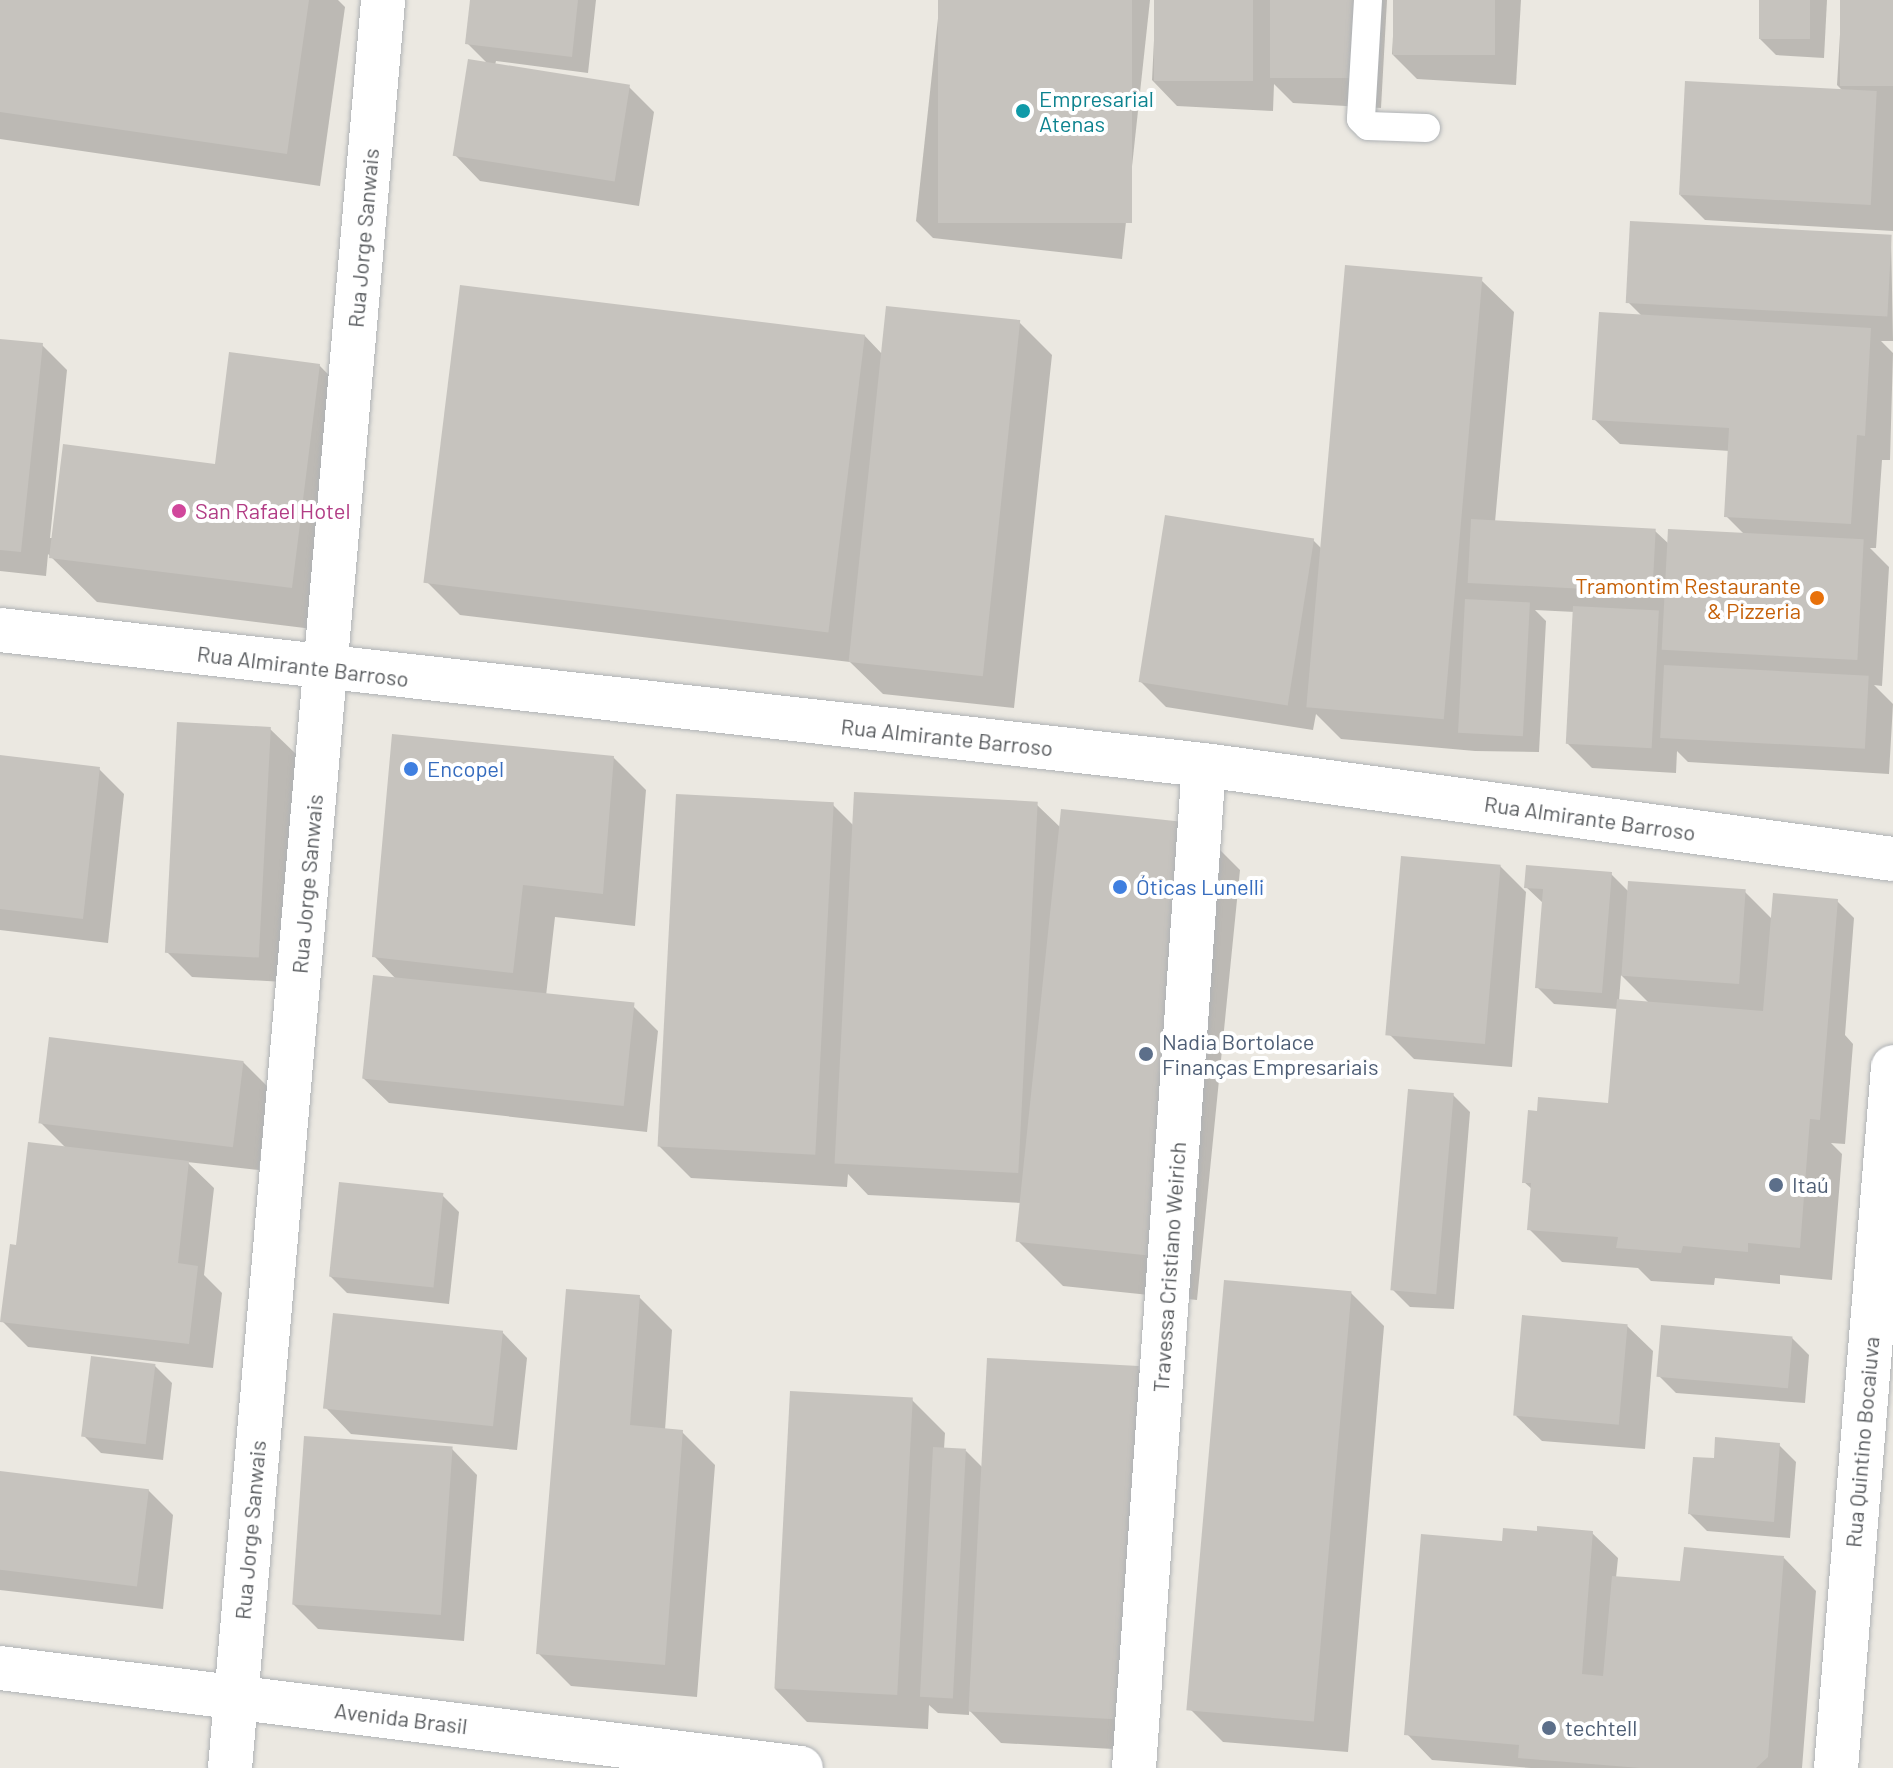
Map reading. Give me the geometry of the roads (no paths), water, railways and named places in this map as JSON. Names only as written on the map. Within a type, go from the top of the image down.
[{"type":"street","name":"Rua Jorge Sanwais","points":[[230,1768],[383,0]]},
{"type":"street","name":"Rua Almirante Barroso","points":[[0,630],[326,669],[1204,765],[1893,859]]},
{"type":"street","name":"Travessa Cristiano Weirich","points":[[1134,1768],[1204,765]]},
{"type":"street","name":"Rua Quintino Bocaiuva","points":[[1836,1768],[1893,1067]]},
{"type":"street","name":"Avenida Brasil","points":[[0,1668],[801,1768]]},
{"type":"lane","points":[[1368,0],[1361,119],[1368,126],[1426,128]]},
{"type":"place","name":"Empresarial Atenas","points":[[1023,111]]},
{"type":"place","name":"San Rafael Hotel","points":[[179,511]]},
{"type":"place","name":"Tramontim Restaurante & Pizzeria","points":[[1817,598]]},
{"type":"place","name":"Encopel","points":[[411,769]]},
{"type":"place","name":"Óticas Lunelli","points":[[1120,887]]},
{"type":"place","name":"Nadia Bortolace Finanças Empresariais","points":[[1146,1054]]},
{"type":"place","name":"Itaú","points":[[1776,1185]]},
{"type":"place","name":"techtell","points":[[1549,1728]]}]
